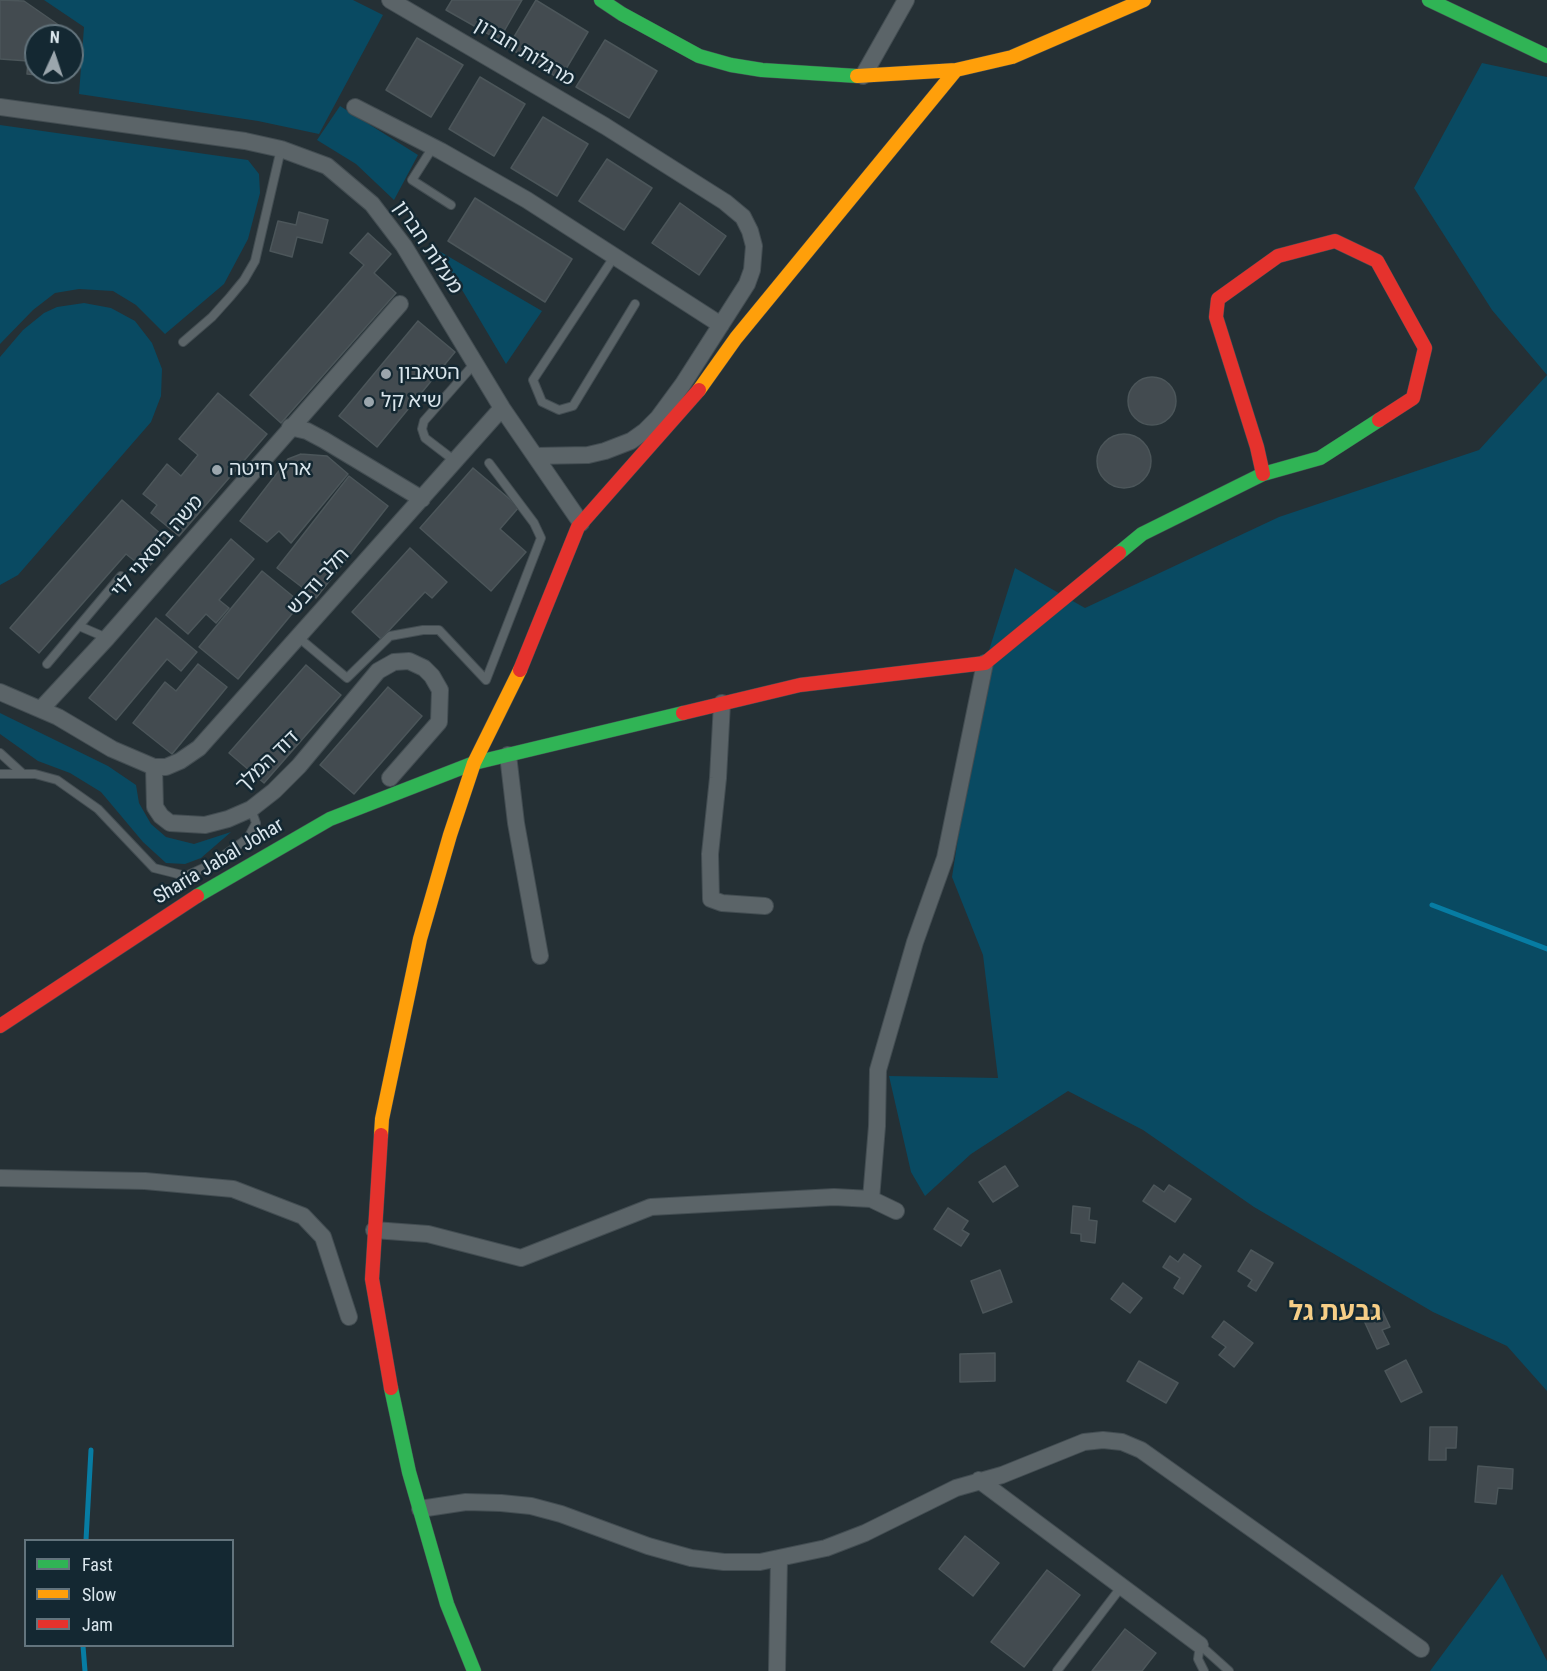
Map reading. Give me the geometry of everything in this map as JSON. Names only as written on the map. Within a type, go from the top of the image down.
[{"type":"street","name":"מרגלות חברון","points":[[390,0],[605,126],[725,202],[742,217],[750,231],[754,246],[752,270],[747,284],[683,384],[658,418],[631,441],[605,452],[588,455],[535,456]]},
{"type":"street","points":[[601,0],[699,56],[731,65],[762,70],[863,76],[956,70],[1012,57],[1144,0]]},
{"type":"street","points":[[1429,0],[1547,56]]},
{"type":"street","points":[[863,76],[901,4]]},
{"type":"street","points":[[474,1671],[447,1604],[396,1418],[372,1279],[382,1119],[420,939],[450,835],[474,763],[525,660],[581,523],[695,395],[736,338],[956,70]]},
{"type":"street","name":"מעלות חברון","points":[[0,107],[244,141],[281,149],[327,166],[372,204],[404,246],[502,408],[581,523]]},
{"type":"street","points":[[355,107],[433,147],[526,200],[721,325]]},
{"type":"street","points":[[871,1199],[878,1126],[878,1070],[915,942],[945,858],[985,663],[1142,534],[1263,474],[1320,458],[1413,398],[1425,348],[1377,261],[1335,242],[1278,256],[1218,299],[1216,317],[1257,447],[1263,474]]},
{"type":"street","name":"משה בוסאני לוי","points":[[40,708],[107,638],[400,304]]},
{"type":"street","name":"חלב ודבש","points":[[154,767],[180,761],[199,748],[502,408]]},
{"type":"street","points":[[290,427],[307,431],[324,440],[422,499]]},
{"type":"street","name":"דוד המלך","points":[[154,767],[155,807],[170,823],[205,825],[228,819],[251,809],[274,791],[299,766],[378,671],[394,662],[409,661],[424,668],[440,690],[439,722],[390,778]]},
{"type":"street","name":"Sharia Jabal Johar","points":[[0,1026],[178,907],[330,819],[474,763],[800,685],[985,663]]},
{"type":"street","points":[[0,692],[40,708],[112,749],[154,767]]},
{"type":"street","points":[[722,703],[718,778],[710,854],[711,899],[722,903],[765,906]]},
{"type":"street","points":[[508,754],[516,823],[540,956]]},
{"type":"street","points":[[0,1178],[145,1181],[233,1189],[303,1216],[323,1238],[349,1317]]},
{"type":"street","points":[[374,1230],[428,1234],[521,1258],[651,1207],[834,1197],[871,1199],[896,1211]]},
{"type":"street","points":[[420,1509],[466,1502],[531,1506],[561,1514],[648,1546],[691,1558],[760,1562],[826,1548],[865,1533],[956,1488],[1002,1475],[1084,1442],[1103,1440],[1122,1442],[1141,1450],[1421,1649]]},
{"type":"street","points":[[979,1480],[1200,1644]]},
{"type":"street","points":[[777,1671],[779,1558]]},
{"type":"lane","points":[[433,147],[412,180],[451,205]]},
{"type":"lane","points":[[183,342],[212,317],[230,297],[244,280],[255,261],[281,149]]},
{"type":"lane","points":[[614,257],[533,380],[542,402],[559,410],[573,406],[634,304]]},
{"type":"lane","points":[[455,461],[424,438],[422,429],[424,421],[475,363]]},
{"type":"lane","points":[[298,637],[347,678],[390,636],[423,630],[439,630],[486,680],[541,538],[534,523],[489,462]]},
{"type":"lane","points":[[47,664],[121,576]]},
{"type":"lane","points":[[79,626],[107,638]]},
{"type":"lane","points":[[0,753],[22,773]]},
{"type":"lane","points":[[0,774],[35,774],[57,780],[98,808],[154,868],[186,876],[212,864],[249,838],[256,823],[251,809]]},
{"type":"lane","points":[[1057,1671],[1122,1586]]},
{"type":"lane","points":[[1200,1644],[1198,1659],[1204,1671]]},
{"type":"lane","points":[[1200,1644],[1229,1671]]},
{"type":"shaded area","points":[[44,0],[353,0],[383,15],[319,134],[258,121],[79,94],[80,84],[84,84],[84,24],[80,24]]},
{"type":"shaded area","points":[[1482,63],[1547,77],[1547,375],[1492,310],[1414,188]]},
{"type":"shaded area","points":[[340,106],[418,155],[394,200],[356,164],[317,140]]},
{"type":"shaded area","points":[[0,125],[248,160],[259,174],[260,193],[248,239],[224,284],[165,334],[136,305],[113,291],[79,289],[55,293],[33,310],[0,344]]},
{"type":"shaded area","points":[[439,251],[542,311],[506,364]]},
{"type":"shaded area","points":[[84,303],[111,308],[135,321],[152,343],[162,369],[161,396],[151,422],[18,575],[0,585],[0,357],[23,330],[44,313],[57,307]]},
{"type":"shaded area","points":[[1547,375],[1547,1391],[1507,1346],[1433,1312],[1254,1207],[1143,1130],[1068,1091],[971,1154],[925,1196],[911,1172],[889,1076],[998,1078],[983,955],[952,877],[985,663],[1015,568],[1085,608],[1279,517],[1479,450]]},
{"type":"shaded area","points":[[0,713],[108,766],[136,785],[139,803],[151,824],[166,837],[194,844],[231,832],[201,858],[185,864],[166,863],[143,842],[101,792],[70,773],[38,761],[0,734]]},
{"type":"shaded area","points":[[1502,1574],[1547,1661],[1547,1671],[1430,1671]]},
{"type":"building","points":[[0,0],[24,1],[57,24],[24,24],[24,61],[0,59]]},
{"type":"building","points":[[452,0],[522,0],[499,40],[446,10]]},
{"type":"building","points":[[536,0],[588,32],[560,79],[508,47]]},
{"type":"building","points":[[417,38],[463,65],[431,117],[386,90]]},
{"type":"building","points":[[605,40],[657,71],[629,118],[576,87]]},
{"type":"building","points":[[480,77],[525,104],[494,156],[449,129]]},
{"type":"building","points":[[543,117],[588,144],[557,196],[511,168]]},
{"type":"building","points":[[607,159],[652,188],[624,230],[579,201]]},
{"type":"building","points":[[475,198],[572,259],[545,302],[448,241]]},
{"type":"building","points":[[680,203],[726,236],[699,275],[652,243]]},
{"type":"building","points":[[299,212],[328,220],[322,243],[297,237],[292,257],[270,251],[278,221],[296,225]]},
{"type":"building","points":[[368,233],[391,254],[374,273],[396,293],[281,423],[250,395],[364,265],[350,253]]},
{"type":"building","points":[[418,321],[455,352],[377,447],[339,416]]},
{"type":"building","points":[[1147,377],[1157,377],[1169,384],[1176,396],[1176,406],[1169,418],[1157,425],[1147,425],[1132,414],[1128,406],[1128,396],[1139,381]]},
{"type":"building","points":[[218,393],[267,434],[179,536],[151,513],[157,505],[143,494],[167,464],[181,476],[198,455],[179,439]]},
{"type":"building","points":[[1119,434],[1129,434],[1139,438],[1147,446],[1151,461],[1147,476],[1139,484],[1129,488],[1119,488],[1109,484],[1101,476],[1097,466],[1097,456],[1101,446],[1109,438]]},
{"type":"building","points":[[301,454],[327,456],[348,474],[291,543],[279,531],[267,542],[240,521],[288,459]]},
{"type":"building","points":[[473,468],[519,507],[500,529],[526,552],[491,591],[420,528]]},
{"type":"building","points":[[349,476],[388,506],[316,598],[277,568]]},
{"type":"building","points":[[122,500],[170,542],[146,570],[126,554],[39,653],[10,628]]},
{"type":"building","points":[[231,539],[254,559],[219,600],[229,608],[216,623],[206,614],[188,634],[166,615]]},
{"type":"building","points":[[410,548],[447,582],[432,598],[425,592],[381,639],[352,612]]},
{"type":"building","points":[[262,571],[301,603],[238,679],[199,647]]},
{"type":"building","points":[[156,618],[197,652],[181,671],[167,659],[116,720],[89,698]]},
{"type":"building","points":[[198,664],[227,687],[172,754],[133,723],[165,682],[176,691]]},
{"type":"building","points":[[306,665],[341,695],[264,783],[229,753]]},
{"type":"building","points":[[388,687],[422,716],[354,794],[320,765]]},
{"type":"building","points":[[1005,1166],[1018,1186],[993,1202],[979,1182]]},
{"type":"building","points":[[1154,1185],[1164,1192],[1169,1185],[1191,1199],[1175,1222],[1143,1201]]},
{"type":"building","points":[[1073,1206],[1090,1208],[1089,1220],[1097,1221],[1095,1243],[1081,1241],[1081,1234],[1071,1233]]},
{"type":"building","points":[[948,1208],[968,1221],[962,1230],[969,1234],[961,1246],[934,1229]]},
{"type":"building","points":[[1251,1250],[1273,1263],[1256,1291],[1248,1286],[1252,1280],[1238,1271]]},
{"type":"building","points":[[1184,1254],[1201,1266],[1183,1294],[1174,1288],[1180,1278],[1163,1267],[1170,1256],[1178,1262]]},
{"type":"building","points":[[1000,1270],[1012,1302],[983,1313],[971,1281]]},
{"type":"building","points":[[1123,1283],[1142,1298],[1130,1313],[1111,1299]]},
{"type":"building","points":[[1380,1306],[1390,1327],[1382,1330],[1389,1344],[1377,1349],[1361,1314]]},
{"type":"building","points":[[1224,1321],[1253,1343],[1234,1367],[1219,1355],[1226,1347],[1212,1337]]},
{"type":"building","points":[[995,1353],[995,1381],[960,1382],[960,1354]]},
{"type":"building","points":[[1406,1360],[1422,1392],[1401,1402],[1385,1371]]},
{"type":"building","points":[[1139,1361],[1178,1383],[1166,1403],[1127,1381]]},
{"type":"building","points":[[1430,1427],[1457,1427],[1456,1448],[1446,1448],[1446,1460],[1429,1460]]},
{"type":"building","points":[[1478,1466],[1513,1469],[1512,1489],[1498,1488],[1496,1504],[1475,1502]]},
{"type":"building","points":[[965,1536],[999,1563],[973,1596],[939,1569]]},
{"type":"building","points":[[1047,1570],[1080,1595],[1024,1667],[991,1642]]},
{"type":"building","points":[[1125,1629],[1156,1653],[1142,1671],[1092,1671]]},
{"type":"waterway","points":[[1432,905],[1547,949]]},
{"type":"waterway","points":[[86,1539],[91,1450]]},
{"type":"waterway","points":[[83,1647],[85,1671]]},
{"type":"traffic: fast","points":[[601,0],[699,56],[731,65],[762,70],[857,76]]},
{"type":"traffic: fast","points":[[1429,0],[1547,56]]},
{"type":"traffic: fast","points":[[1119,553],[1142,534],[1263,474],[1320,458],[1379,420]]},
{"type":"traffic: fast","points":[[197,896],[330,819],[474,763],[683,713]]},
{"type":"traffic: fast","points":[[391,1388],[409,1472],[447,1604],[474,1671]]},
{"type":"traffic: slow","points":[[857,76],[956,70],[1012,57],[1144,0]]},
{"type":"traffic: slow","points":[[699,390],[736,338],[956,70]]},
{"type":"traffic: slow","points":[[381,1135],[382,1119],[420,939],[450,835],[474,763],[520,670]]},
{"type":"traffic: jam","points":[[1263,474],[1257,447],[1216,317],[1218,299],[1278,256],[1335,241],[1377,261],[1425,348],[1413,398],[1379,420]]},
{"type":"traffic: jam","points":[[520,670],[578,527],[699,390]]},
{"type":"traffic: jam","points":[[683,713],[800,685],[985,663],[1119,553]]},
{"type":"traffic: jam","points":[[0,1026],[197,896]]},
{"type":"traffic: jam","points":[[381,1135],[372,1279],[391,1388]]},
{"type":"place","name":"הטאבון","points":[[386,374]]},
{"type":"place","name":"שיא קל","points":[[369,402]]},
{"type":"place","name":"ארץ חיטה","points":[[217,470]]},
{"type":"district","name":"גבעת גל","points":[[1335,1313]]}]
